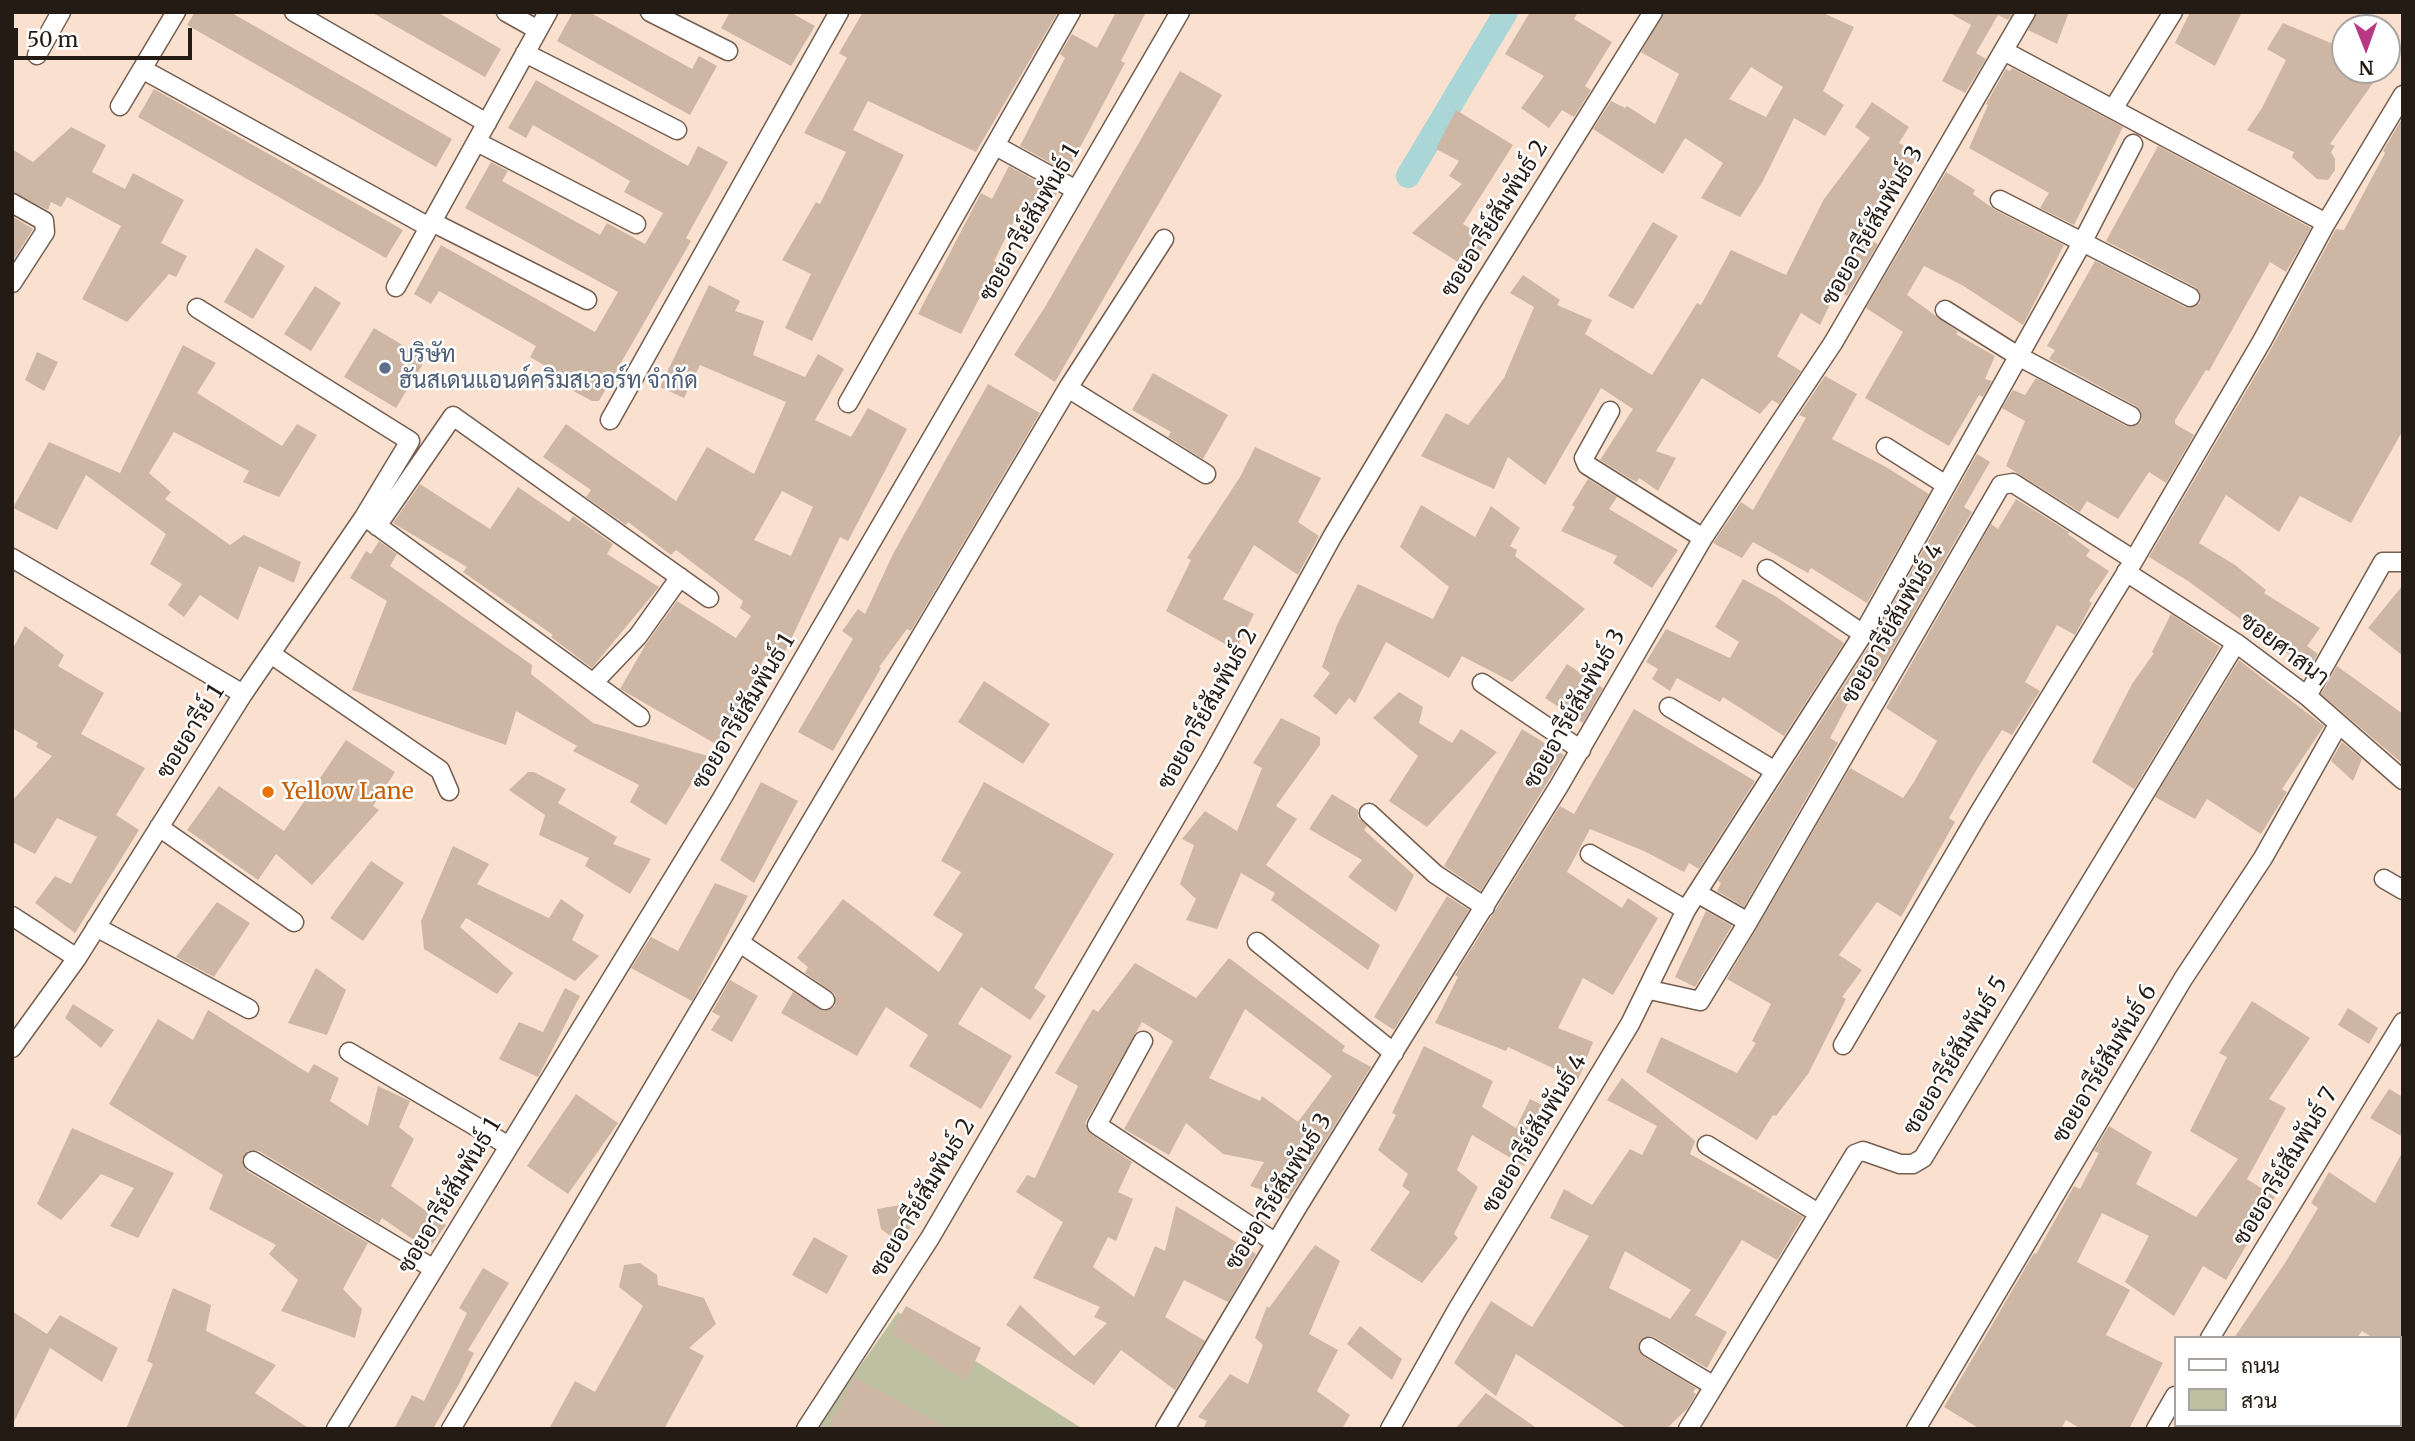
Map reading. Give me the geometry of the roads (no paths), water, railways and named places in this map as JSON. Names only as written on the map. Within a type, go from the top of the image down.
[{"type":"street","points":[[37,55],[61,12]]},
{"type":"street","points":[[120,106],[176,12]]},
{"type":"street","points":[[294,12],[487,123]]},
{"type":"street","points":[[506,12],[538,30]]},
{"type":"street","points":[[396,287],[548,12]]},
{"type":"street","points":[[650,12],[728,51]]},
{"type":"street","points":[[610,420],[839,12]]},
{"type":"street","points":[[848,403],[1071,12]]},
{"type":"street","name":"ซอยอารีย์สัมพันธ์ 1","points":[[337,1429],[735,775],[1180,12]]},
{"type":"street","name":"ซอยอารีย์สัมพันธ์ 2","points":[[806,1429],[930,1238],[1210,759],[1332,537],[1474,299],[1653,12]]},
{"type":"street","name":"ซอยอารีย์สัมพันธ์ 3","points":[[1164,1429],[1276,1242],[1581,750],[1703,538],[1833,343],[2026,12]]},
{"type":"street","points":[[2113,109],[2173,12]]},
{"type":"street","points":[[2004,51],[2326,223]]},
{"type":"street","points":[[526,53],[677,130]]},
{"type":"street","points":[[142,69],[431,225],[587,300]]},
{"type":"street","points":[[1843,1045],[2130,566],[2262,341],[2326,223],[2403,95]]},
{"type":"street","points":[[477,142],[636,225]]},
{"type":"street","points":[[1650,990],[1686,910],[1863,634],[2083,240],[2133,145]]},
{"type":"street","points":[[996,146],[1076,190]]},
{"type":"street","points":[[2000,200],[2083,240],[2190,297]]},
{"type":"street","points":[[12,203],[44,221],[45,232],[12,283]]},
{"type":"street","points":[[451,1429],[1068,388],[1164,239]]},
{"type":"street","name":"ซอยอารีย์ 1","points":[[12,1048],[77,958],[243,694],[370,522],[390,491],[410,441],[197,308]]},
{"type":"street","points":[[1945,310],[2018,356],[2131,416]]},
{"type":"street","points":[[1068,388],[1206,474]]},
{"type":"street","points":[[1610,411],[1584,458],[1587,466],[1703,538]]},
{"type":"street","points":[[390,491],[453,416],[709,598]]},
{"type":"street","points":[[1886,447],[1946,485]]},
{"type":"street","name":"ซอยอารีย์สัมพันธ์ 4","points":[[1390,1429],[1457,1310],[1650,990],[1700,1001],[2001,485],[2013,483],[2130,566]]},
{"type":"street","points":[[370,522],[640,717]]},
{"type":"street","points":[[12,558],[243,694]]},
{"type":"street","points":[[2307,696],[2383,562],[2403,562]]},
{"type":"street","name":"ซอยศาสนา","points":[[2130,566],[2307,696],[2403,780]]},
{"type":"street","points":[[1767,569],[1863,634]]},
{"type":"street","points":[[593,683],[638,636],[680,577]]},
{"type":"street","name":"ซอยอารีย์สัมพันธ์ 5","points":[[1688,1429],[1855,1154],[1863,1151],[1900,1164],[1913,1164],[1923,1158],[2236,643]]},
{"type":"street","points":[[271,654],[440,770],[449,791]]},
{"type":"street","points":[[1482,683],[1581,750]]},
{"type":"street","points":[[1669,707],[1775,771]]},
{"type":"street","name":"ซอยอารีย์สัมพันธ์ 6","points":[[1916,1429],[2183,979],[2263,858],[2338,725]]},
{"type":"street","points":[[1370,813],[1435,874],[1485,907]]},
{"type":"street","points":[[159,827],[294,922]]},
{"type":"street","points":[[1590,854],[1686,910]]},
{"type":"street","points":[[2384,879],[2403,890]]},
{"type":"street","points":[[1697,893],[1748,922]]},
{"type":"street","points":[[12,916],[77,958]]},
{"type":"street","points":[[96,927],[249,1009]]},
{"type":"street","points":[[1257,942],[1394,1053]]},
{"type":"street","points":[[740,943],[825,1000]]},
{"type":"street","name":"ซอยอารีย์สัมพันธ์ 7","points":[[2211,1336],[2403,1022]]},
{"type":"street","points":[[1143,1041],[1097,1125],[1276,1242]]},
{"type":"street","points":[[349,1052],[509,1146]]},
{"type":"street","points":[[1707,1145],[1818,1213]]},
{"type":"street","points":[[253,1161],[434,1269]]},
{"type":"street","points":[[1649,1347],[1714,1386]]},
{"type":"street","points":[[2156,1429],[2174,1398]]},
{"type":"waterway","points":[[1408,176],[1506,12]]},
{"type":"place","name":"บริษัท ฮันสเดนแอนด์คริมสเวอร์ท จำกัด","points":[[385,368]]},
{"type":"place","name":"Yellow Lane","points":[[268,792]]}]
